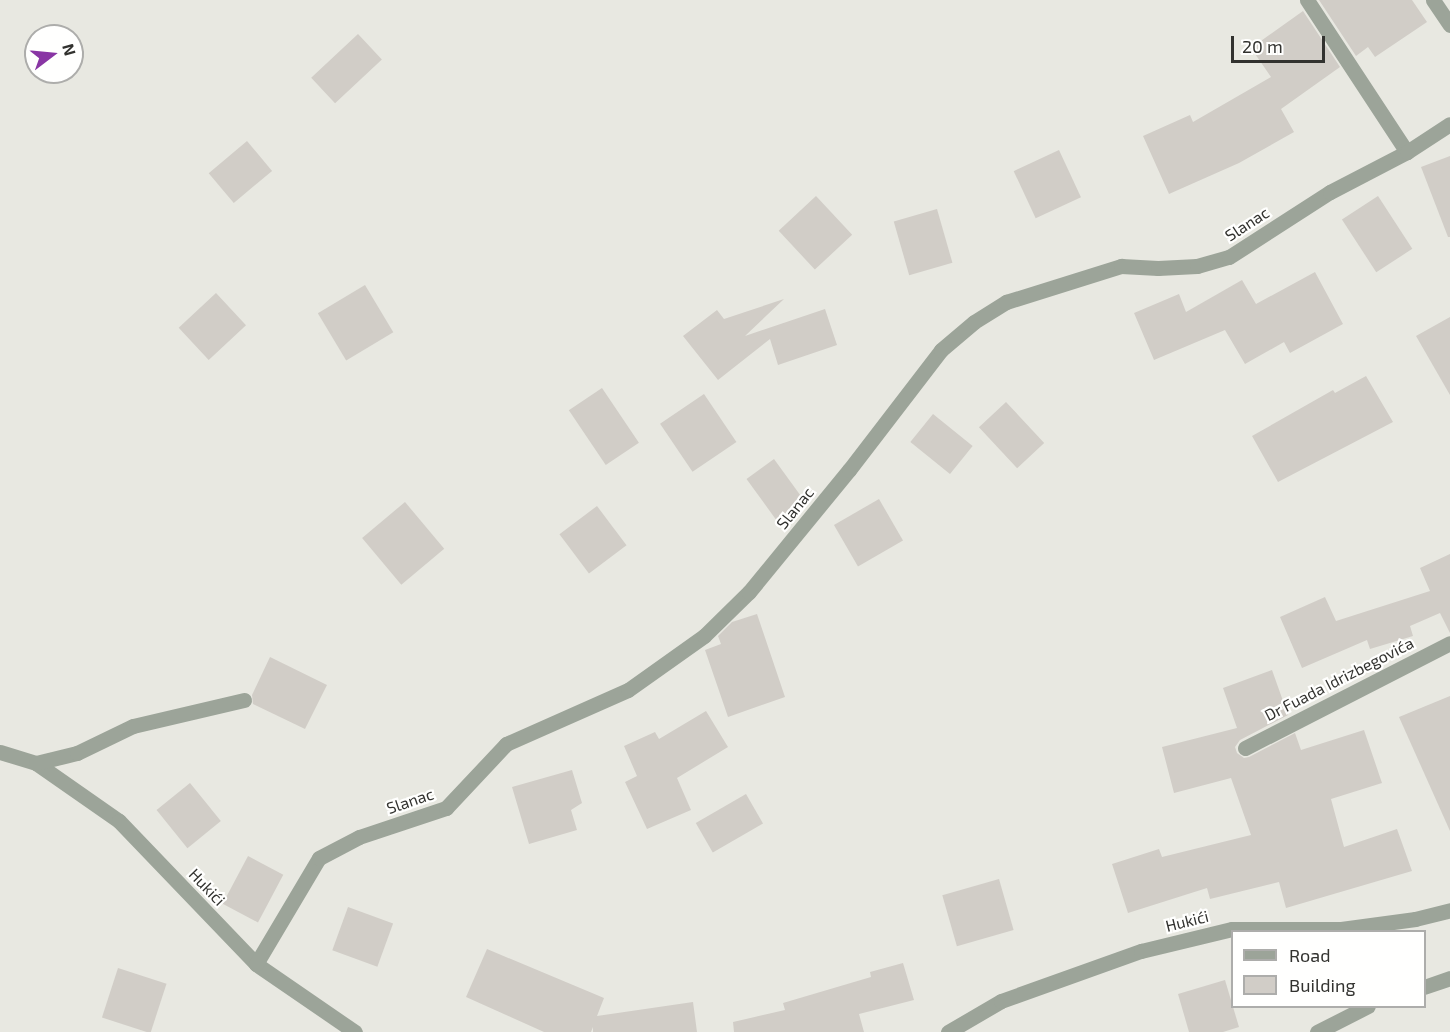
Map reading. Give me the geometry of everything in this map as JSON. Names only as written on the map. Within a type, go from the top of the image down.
[{"type":"street","points":[[1307,0],[1407,152]]},
{"type":"street","points":[[1432,0],[1450,25]]},
{"type":"street","name":"Slanac","points":[[256,964],[318,858],[359,837],[446,808],[506,744],[628,690],[704,636],[749,592],[849,470],[941,350],[974,322],[1006,302],[1121,266],[1158,268],[1197,266],[1229,256],[1330,192],[1407,152],[1450,124]]},
{"type":"street","name":"Dr Fuada Idrizbegovića","points":[[1245,748],[1450,643]]},
{"type":"street","points":[[36,763],[77,753],[133,726],[244,700]]},
{"type":"street","name":"Hukići","points":[[0,752],[36,763],[119,820],[256,964],[355,1032]]},
{"type":"street","name":"Hukići","points":[[948,1032],[1001,1001],[1140,951],[1232,929],[1341,929],[1416,919],[1450,910]]},
{"type":"street","points":[[1426,987],[1450,978]]},
{"type":"street","points":[[1317,1032],[1364,1008]]},
{"type":"building","points":[[1319,0],[1412,0],[1427,22],[1375,57],[1368,47],[1356,56]]},
{"type":"building","points":[[1303,11],[1340,67],[1281,109],[1294,132],[1239,163],[1169,194],[1143,136],[1190,115],[1193,122],[1271,77],[1251,48]]},
{"type":"building","points":[[358,34],[382,60],[335,103],[311,78]]},
{"type":"building","points":[[247,141],[272,171],[234,203],[209,173]]},
{"type":"building","points":[[1059,150],[1081,197],[1036,218],[1014,171]]},
{"type":"building","points":[[1450,156],[1450,237],[1448,237],[1421,167]]},
{"type":"building","points":[[816,196],[852,235],[815,270],[779,231]]},
{"type":"building","points":[[1378,196],[1412,249],[1376,272],[1342,219]]},
{"type":"building","points":[[937,209],[952,263],[909,275],[894,221]]},
{"type":"building","points":[[1315,272],[1343,324],[1290,353],[1284,342],[1245,364],[1225,330],[1154,360],[1134,313],[1179,294],[1186,312],[1242,280],[1256,304]]},
{"type":"building","points":[[365,285],[393,332],[346,360],[318,313]]},
{"type":"building","points":[[216,293],[246,325],[209,360],[179,328]]},
{"type":"building","points":[[784,299],[745,336],[825,309],[837,345],[778,365],[770,339],[718,380],[683,336],[717,310],[724,319]]},
{"type":"building","points":[[1450,317],[1450,395],[1416,336]]},
{"type":"building","points":[[1366,376],[1393,422],[1278,482],[1252,436],[1333,390],[1335,393]]},
{"type":"building","points":[[602,388],[639,443],[606,465],[569,410]]},
{"type":"building","points":[[704,394],[736,442],[692,472],[660,424]]},
{"type":"building","points":[[1006,402],[1044,443],[1017,468],[979,427]]},
{"type":"building","points":[[933,414],[973,446],[950,474],[910,442]]},
{"type":"building","points":[[774,459],[804,500],[776,520],[746,479]]},
{"type":"building","points":[[879,499],[903,541],[858,567],[834,525]]},
{"type":"building","points":[[405,502],[444,549],[401,585],[362,538]]},
{"type":"building","points":[[597,506],[626,545],[589,573],[559,534]]},
{"type":"building","points":[[1450,554],[1450,633],[1440,613],[1410,626],[1413,636],[1370,649],[1367,640],[1302,668],[1280,617],[1325,597],[1336,621],[1430,591],[1420,568]]},
{"type":"building","points":[[757,614],[785,697],[728,717],[705,650],[721,644],[718,636],[732,622]]},
{"type":"building","points":[[270,657],[327,685],[305,729],[253,704],[252,695]]},
{"type":"building","points":[[1272,670],[1288,715],[1240,740],[1235,747],[1237,753],[1244,758],[1249,757],[1295,733],[1301,750],[1364,730],[1382,783],[1331,799],[1344,847],[1397,829],[1412,871],[1286,908],[1279,882],[1210,899],[1207,888],[1128,913],[1112,864],[1159,849],[1162,857],[1251,835],[1231,778],[1174,793],[1162,747],[1237,728],[1223,688]]},
{"type":"building","points":[[1450,696],[1450,831],[1399,717]]},
{"type":"building","points":[[706,711],[728,747],[677,778],[691,810],[647,829],[625,782],[637,776],[624,746],[655,732],[659,739]]},
{"type":"building","points":[[572,770],[582,803],[571,810],[577,830],[529,844],[512,787]]},
{"type":"building","points":[[190,783],[221,821],[187,848],[157,810]]},
{"type":"building","points":[[746,794],[763,823],[713,852],[696,823]]},
{"type":"building","points":[[248,856],[283,875],[258,922],[223,904]]},
{"type":"building","points":[[999,879],[1014,930],[957,946],[942,895]]},
{"type":"building","points":[[348,907],[393,923],[377,967],[332,950]]},
{"type":"building","points":[[487,949],[604,998],[597,1016],[693,1002],[697,1032],[593,1032],[593,1027],[591,1032],[544,1032],[466,997]]},
{"type":"building","points":[[903,963],[914,1000],[859,1014],[864,1032],[734,1032],[733,1022],[785,1010],[783,1003],[871,977],[870,972]]},
{"type":"building","points":[[118,968],[167,984],[151,1032],[102,1017]]},
{"type":"building","points":[[1225,980],[1231,1008],[1233,1008],[1239,1027],[1223,1032],[1189,1032],[1178,994]]}]
